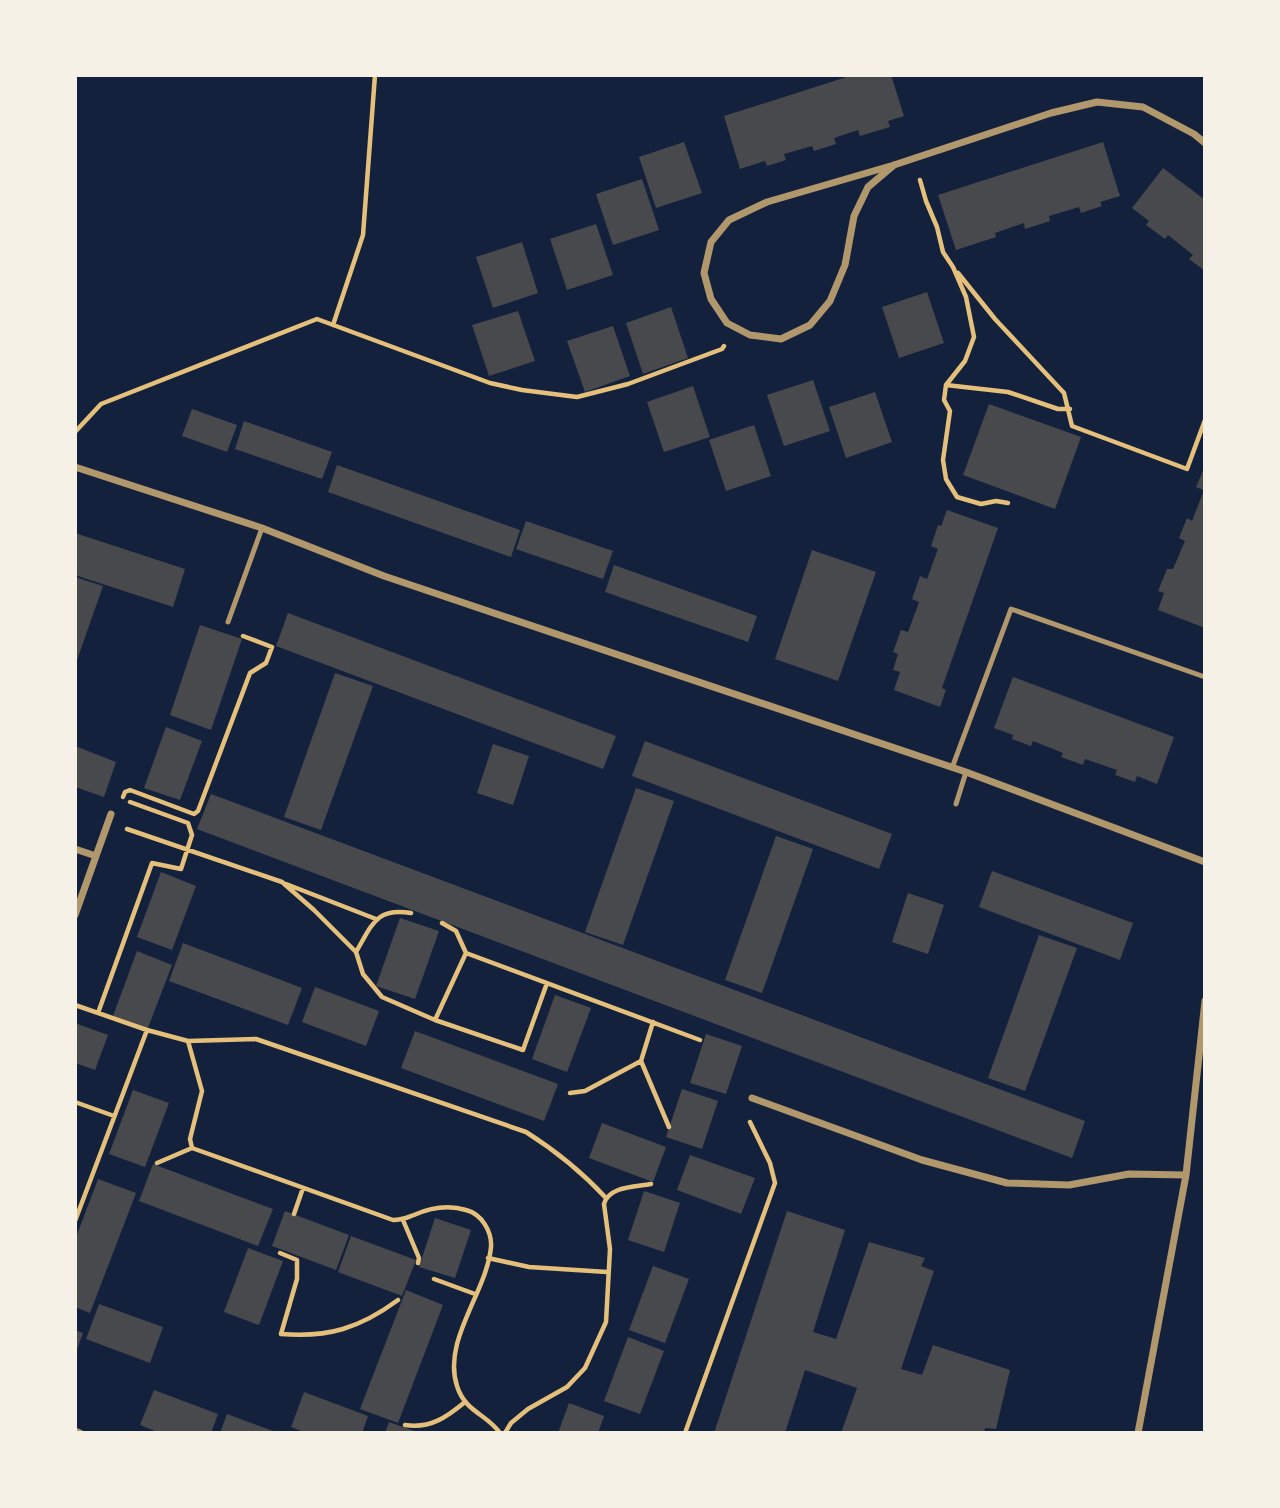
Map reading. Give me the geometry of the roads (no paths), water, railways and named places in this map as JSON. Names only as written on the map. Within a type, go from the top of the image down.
[{"type":"street","points":[[894,165],[868,187],[854,216],[845,265],[830,301],[810,325],[781,339],[750,335],[727,323],[711,299],[704,273],[711,243],[729,220],[767,202],[894,165],[1051,113],[1097,102],[1143,107],[1194,134],[1205,143]]},
{"type":"street","points":[[75,467],[262,528],[384,576],[966,772],[1205,862]]},
{"type":"street","points":[[75,915],[109,819]]},
{"type":"street","points":[[75,849],[96,856]]},
{"type":"street","points":[[1139,1433],[1186,1175],[1205,1001]]},
{"type":"street","points":[[751,1098],[922,1160],[1007,1183],[1069,1185],[1129,1174],[1186,1175]]},
{"type":"lane","points":[[228,622],[262,528]]},
{"type":"lane","points":[[952,768],[1011,609],[1205,677]]},
{"type":"lane","points":[[956,804],[966,772]]}]
